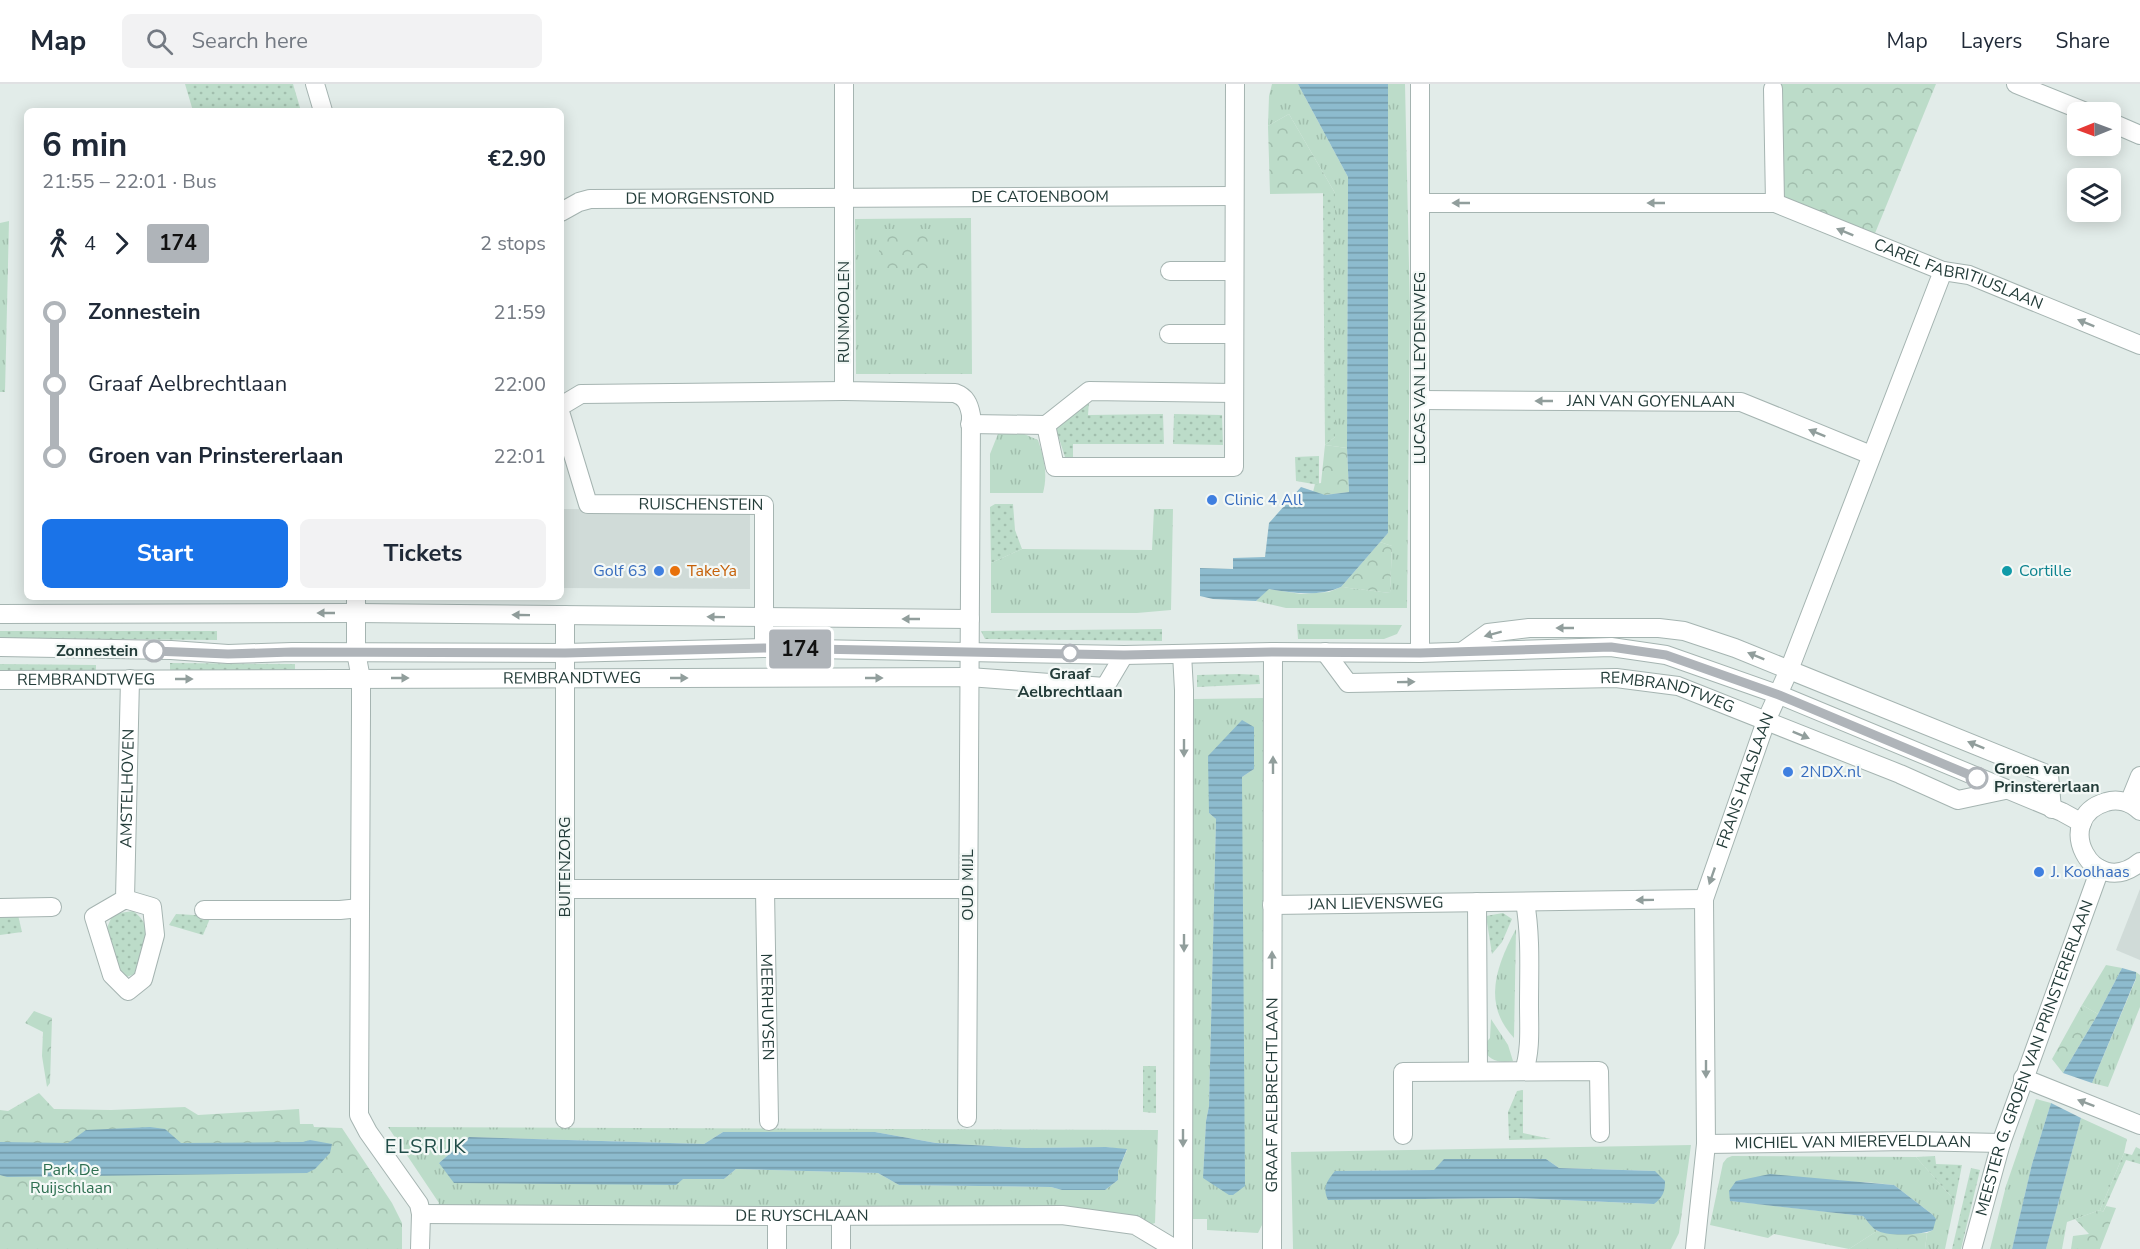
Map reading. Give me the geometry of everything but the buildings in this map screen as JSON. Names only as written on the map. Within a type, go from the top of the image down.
[{"type":"street","points":[[315,84],[322,108]]},
{"type":"street","name":"RUNMOOLEN","points":[[844,84],[844,391]]},
{"type":"street","points":[[1046,425],[1055,467],[1234,467],[1235,84]]},
{"type":"street","name":"LUCAS VAN LEYDENWEG","points":[[1420,84],[1420,653]]},
{"type":"street","points":[[2020,85],[2067,104]]},
{"type":"street","points":[[1773,89],[1775,203]]},
{"type":"street","points":[[2121,127],[2140,135]]},
{"type":"street","name":"DE CATOENBOOM","points":[[844,198],[1234,195]]},
{"type":"street","name":"DE MORGENSTOND","points":[[564,210],[590,199],[844,198]]},
{"type":"street","name":"CAREL FABRITIUSLAAN","points":[[1420,203],[1775,203],[1943,271],[1969,275],[2140,345]]},
{"type":"street","points":[[1170,271],[1234,271]]},
{"type":"street","name":"FRANS HALSLAAN","points":[[1695,1249],[1706,1144],[1704,899],[1766,721],[1789,670],[1943,271]]},
{"type":"street","points":[[1169,334],[1234,334]]},
{"type":"street","points":[[564,404],[582,394],[844,391],[955,393],[964,397],[968,402],[970,424],[969,652]]},
{"type":"street","points":[[970,424],[1046,425],[1089,391],[1234,393]]},
{"type":"street","name":"JAN VAN GOYENLAAN","points":[[1420,400],[1741,402],[1871,455]]},
{"type":"street","name":"RUISCHENSTEIN","points":[[564,425],[588,504],[764,505],[764,648]]},
{"type":"street","points":[[0,614],[356,605],[565,615],[969,619]]},
{"type":"street","points":[[356,605],[356,652],[361,679],[359,1115],[368,1132],[418,1204],[421,1214],[420,1249]]},
{"type":"street","name":"BUITENZORG","points":[[565,615],[565,1119]]},
{"type":"street","points":[[1463,651],[1488,633],[1529,628],[1659,628],[1684,632],[1735,648],[2049,775],[2052,808]]},
{"type":"street","name":"REMBRANDTWEG","points":[[0,647],[171,650],[228,654],[565,653],[764,648],[1124,655],[1273,652],[1420,653],[1611,647],[1666,655],[1779,695],[2052,808],[2082,823]]},
{"type":"street","name":"OUD MIJL","points":[[967,1118],[969,652]]},
{"type":"street","name":"GRAAF AELBRECHTLAAN","points":[[1272,1249],[1273,652]]},
{"type":"street","name":"REMBRANDTWEG","points":[[1325,652],[1348,683],[1616,678],[1678,686],[1900,774],[1958,800],[2005,790]]},
{"type":"street","points":[[1182,654],[1184,690],[1183,1249]]},
{"type":"street","name":"REMBRANDTWEG","points":[[0,680],[969,678],[1105,687],[1124,655]]},
{"type":"street","name":"AMSTELHOVEN","points":[[125,898],[130,679]]},
{"type":"street","points":[[2140,776],[2134,807],[2110,801],[2101,803],[2086,814],[2079,840],[2092,864],[2100,869],[2122,872],[2140,862]]},
{"type":"street","name":"MEESTER G. GROEN VAN PRINSTERERLAAN","points":[[1972,1249],[2001,1143],[2100,869]]},
{"type":"street","points":[[565,889],[765,891],[968,889]]},
{"type":"street","name":"MEERHUYSEN","points":[[765,891],[770,1121]]},
{"type":"street","points":[[125,898],[152,907],[155,935],[143,979],[128,991],[112,975],[94,917],[125,898]]},
{"type":"street","name":"JAN LIEVENSWEG","points":[[1272,905],[1704,899]]},
{"type":"street","points":[[1477,902],[1478,1071]]},
{"type":"street","points":[[1524,1071],[1528,1058],[1529,995],[1529,922],[1525,902]]},
{"type":"street","points":[[0,908],[52,907]]},
{"type":"street","points":[[204,910],[360,908]]},
{"type":"street","points":[[1404,1135],[1404,1072],[1478,1071],[1599,1071],[1599,1133]]},
{"type":"street","points":[[2023,1078],[2140,1125]]},
{"type":"street","name":"MICHIEL VAN MIEREVELDLAAN","points":[[1706,1144],[1908,1141],[2001,1143]]},
{"type":"street","name":"DE RUYSCHLAAN","points":[[421,1214],[1062,1215],[1135,1225],[1175,1249]]},
{"type":"street","points":[[777,1216],[777,1249]]},
{"type":"street","points":[[841,1216],[841,1249]]},
{"type":"shaded area","points":[[564,509],[750,510],[750,589],[564,588]]},
{"type":"shaded area","points":[[2140,889],[2140,960],[2116,950]]},
{"type":"green space","points":[[185,84],[293,84],[300,108],[192,108]]},
{"type":"green space","points":[[1272,84],[1298,84],[1348,177],[1347,448],[1325,445],[1335,437],[1335,193],[1289,114],[1268,126],[1269,96]]},
{"type":"green space","points":[[1388,84],[1405,84],[1410,312],[1407,608],[1286,608],[1256,601],[1268,589],[1301,594],[1329,592],[1341,587],[1390,593],[1392,546],[1380,542],[1388,533]]},
{"type":"green space","points":[[1773,84],[1936,84],[1871,243],[1775,203]]},
{"type":"green space","points":[[1289,114],[1335,193],[1270,194],[1268,126]]},
{"type":"green space","points":[[1323,193],[1335,193],[1335,437],[1325,445]]},
{"type":"green space","points":[[971,218],[972,374],[856,374],[855,219]]},
{"type":"green space","points":[[9,221],[5,392],[0,392],[0,223]]},
{"type":"green space","points":[[879,229],[932,229],[932,268],[879,268]]},
{"type":"green space","points":[[1089,401],[1088,415],[1163,414],[1164,444],[1073,444],[1073,458],[1065,457],[1056,429]]},
{"type":"green space","points":[[1174,414],[1222,415],[1223,445],[1173,444]]},
{"type":"green space","points":[[998,434],[1024,434],[1038,440],[1045,466],[1043,493],[990,493],[990,454]]},
{"type":"green space","points":[[1325,445],[1347,448],[1349,492],[1325,495],[1313,492],[1315,484],[1321,483]]},
{"type":"green space","points":[[1319,456],[1319,485],[1296,481],[1295,457]]},
{"type":"green space","points":[[995,504],[1013,504],[1015,530],[1022,549],[991,563],[990,507]]},
{"type":"green space","points":[[1154,509],[1173,509],[1171,610],[1137,613],[991,613],[991,563],[1022,549],[1152,550]]},
{"type":"green space","points":[[1380,542],[1392,546],[1390,593],[1341,587]]},
{"type":"green space","points":[[1297,624],[1402,625],[1397,634],[1384,639],[1298,639]]},
{"type":"green space","points":[[1162,629],[1162,641],[985,639],[981,631]]},
{"type":"green space","points":[[0,631],[217,631],[217,640],[0,638]]},
{"type":"green space","points":[[170,663],[295,664],[295,673],[170,672]]},
{"type":"green space","points":[[0,664],[96,665],[96,673],[0,673]]},
{"type":"green space","points":[[1197,675],[1259,675],[1260,684],[1197,687]]},
{"type":"green space","points":[[1266,698],[1264,1221],[1258,1233],[1207,1230],[1207,1219],[1190,1219],[1193,699]],"holes":[[[1254,727],[1254,769],[1242,777],[1203,1178],[1209,1106],[1216,819],[1209,813]]]},
{"type":"green space","points":[[133,911],[145,924],[147,939],[137,973],[124,978],[117,974],[106,930],[113,914]]},
{"type":"green space","points":[[1503,913],[1512,919],[1502,942],[1492,954],[1486,916]]},
{"type":"green space","points":[[176,914],[211,916],[203,935],[169,925]]},
{"type":"green space","points":[[18,915],[22,932],[0,935],[0,916]]},
{"type":"green space","points":[[1516,929],[1514,1038],[1504,1025],[1495,998],[1498,971]]},
{"type":"green space","points":[[2106,965],[2122,968],[2098,1014],[2082,1005]]},
{"type":"green space","points":[[2136,972],[2140,975],[2140,1007],[2108,1087],[2092,1083],[2136,979]]},
{"type":"green space","points":[[2082,1005],[2098,1014],[2063,1073],[2052,1059]]},
{"type":"green space","points":[[34,1011],[52,1018],[50,1083],[47,1087],[42,1056],[43,1032],[25,1023]]},
{"type":"green space","points":[[1491,1019],[1508,1045],[1513,1061],[1494,1060],[1482,1047],[1490,1038]]},
{"type":"green space","points":[[1143,1066],[1156,1066],[1156,1113],[1143,1112]]},
{"type":"green space","points":[[1523,1090],[1523,1133],[1551,1139],[1509,1140],[1508,1112],[1517,1091]]},
{"type":"green space","name":"Park De Ruijschlaan","points":[[39,1093],[54,1109],[111,1110],[185,1107],[198,1115],[299,1109],[300,1124],[342,1128],[392,1203],[402,1223],[402,1249],[0,1249],[0,1110],[8,1111]]},
{"type":"green space","points":[[2036,1099],[2051,1103],[2032,1164],[2012,1249],[1990,1249],[2006,1186]]},
{"type":"green space","points":[[2081,1118],[2127,1139],[2124,1153],[2100,1210],[2067,1222],[2062,1249],[2046,1249]]},
{"type":"green space","points":[[388,1127],[1158,1130],[1155,1223],[1143,1227],[1043,1218],[437,1206],[439,1203]],"holes":[[[723,1132],[875,1132],[936,1143],[1026,1148],[1106,1147],[1127,1150],[1118,1171],[1118,1180],[1105,1190],[899,1185],[878,1173],[736,1169],[724,1179],[682,1179],[439,1163],[469,1137],[704,1144]]]},
{"type":"green space","points":[[1691,1145],[1679,1233],[1671,1249],[1293,1249],[1291,1152]],"holes":[[[1546,1159],[1559,1168],[1655,1171],[1654,1204],[1517,1198],[1328,1200],[1335,1171],[1434,1170]]]},
{"type":"green space","points":[[2136,1147],[2140,1149],[2140,1164],[2126,1160],[2103,1212],[2100,1210],[2124,1153],[2132,1155]]},
{"type":"green space","points":[[1732,1156],[1916,1157],[1955,1201],[1945,1249],[1925,1249],[1927,1233],[1933,1230],[1933,1215],[1894,1185],[1865,1182],[1731,1201],[1863,1216],[1877,1231],[1849,1249],[1774,1234],[1768,1238],[1710,1225],[1723,1163]]},
{"type":"green space","points":[[1935,1156],[1936,1164],[1962,1165],[1955,1201],[1916,1157]]},
{"type":"green space","points":[[1971,1168],[1980,1170],[1961,1249],[1952,1249]]},
{"type":"green space","points":[[2106,1206],[2116,1208],[2100,1249],[2071,1249],[2073,1236],[2089,1234],[2075,1219],[2100,1210],[2103,1212]]},
{"type":"green space","points":[[1877,1231],[1898,1234],[1927,1233],[1925,1249],[1849,1249]]},
{"type":"water","points":[[1298,84],[1388,84],[1388,533],[1341,587],[1314,593],[1269,589],[1256,601],[1213,599],[1200,596],[1200,568],[1233,569],[1233,558],[1265,557],[1269,523],[1301,487],[1325,495],[1349,492],[1347,448],[1348,177]]},
{"type":"water","points":[[1242,720],[1254,727],[1254,769],[1242,777],[1245,1186],[1233,1195],[1229,1195],[1203,1178],[1209,1106],[1216,819],[1209,813],[1208,756]]},
{"type":"water","points":[[2122,968],[2136,972],[2136,978],[2092,1083],[2063,1073],[2098,1014]]},
{"type":"water","points":[[2051,1103],[2081,1118],[2046,1249],[2012,1249],[2032,1164]]},
{"type":"water","points":[[150,1127],[165,1129],[181,1143],[303,1142],[310,1140],[332,1144],[330,1153],[315,1169],[307,1173],[7,1177],[0,1175],[0,1142],[68,1143],[86,1130]]},
{"type":"water","points":[[723,1132],[875,1132],[936,1143],[1026,1148],[1127,1149],[1118,1171],[1118,1180],[1105,1190],[899,1185],[878,1173],[736,1169],[724,1179],[683,1179],[676,1185],[454,1183],[439,1163],[469,1137],[704,1144]]},
{"type":"water","points":[[1444,1159],[1546,1159],[1559,1168],[1655,1171],[1665,1181],[1665,1188],[1661,1197],[1654,1204],[1517,1198],[1328,1200],[1326,1195],[1326,1184],[1335,1171],[1434,1170]]},
{"type":"water","points":[[1770,1174],[1894,1185],[1933,1215],[1936,1219],[1933,1230],[1913,1234],[1888,1234],[1874,1229],[1863,1216],[1730,1201],[1729,1191],[1736,1181]]},
{"type":"bus line","name":"174","points":[[154,651],[228,654],[292,652],[565,653],[764,648],[1124,655],[1273,652],[1420,653],[1611,647],[1666,655],[1779,695],[1977,778]]},
{"type":"place","name":"Clinic 4 All","points":[[1212,500]]},
{"type":"place","name":"Golf 63","points":[[659,571]]},
{"type":"place","name":"TakeYa","points":[[675,571]]},
{"type":"place","name":"Cortille","points":[[2007,571]]},
{"type":"place","name":"Zonnestein","points":[[154,651]]},
{"type":"place","name":"Graaf Aelbrechtlaan","points":[[1070,653]]},
{"type":"place","name":"2NDX.nl","points":[[1788,772]]},
{"type":"place","name":"Groen van Prinstererlaan","points":[[1977,778]]},
{"type":"place","name":"J. Koolhaas","points":[[2039,872]]},
{"type":"district","name":"ELSRIJK","points":[[426,1146]]}]
